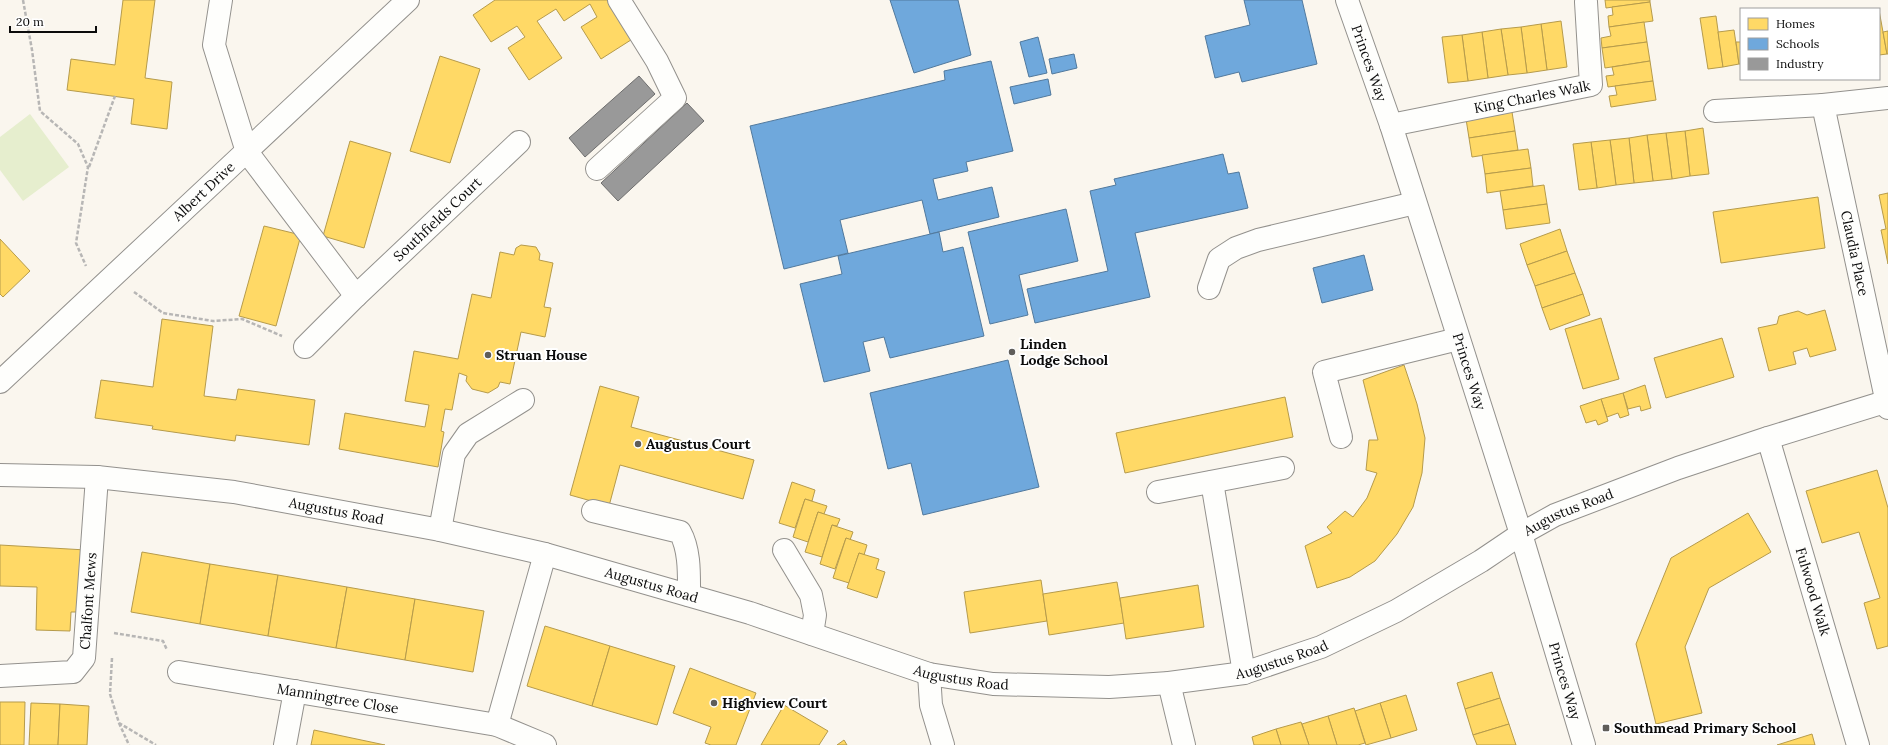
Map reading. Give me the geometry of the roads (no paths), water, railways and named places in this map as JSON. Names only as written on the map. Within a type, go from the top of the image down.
[{"type":"street","points":[[221,0],[214,45],[247,152],[356,296]]},
{"type":"street","name":"Albert Drive","points":[[0,382],[408,0]]},
{"type":"street","points":[[597,169],[675,98],[658,61],[618,0]]},
{"type":"street","name":"Princes Way","points":[[1347,0],[1391,125],[1521,534],[1584,745]]},
{"type":"street","name":"King Charles Walk","points":[[1391,125],[1591,85],[1586,2]]},
{"type":"street","points":[[1715,111],[1823,105],[1888,98]]},
{"type":"street","name":"Claudia Place","points":[[1823,105],[1888,404]]},
{"type":"street","name":"Southfields Court","points":[[305,347],[356,296],[519,142]]},
{"type":"street","points":[[1209,288],[1219,259],[1236,248],[1258,240],[1415,203]]},
{"type":"street","points":[[1341,437],[1324,372],[1458,339]]},
{"type":"street","points":[[440,530],[454,454],[468,434],[523,400]]},
{"type":"street","name":"Augustus Road","points":[[0,475],[97,477],[234,492],[440,530],[546,554],[689,595],[750,613],[930,674],[993,684],[1050,687],[1109,687],[1169,683],[1244,673],[1321,647],[1396,611],[1481,561],[1521,534],[1555,515],[1678,468],[1768,438],[1888,404]]},
{"type":"street","name":"Fulwood Walk","points":[[1768,438],[1858,745]]},
{"type":"street","points":[[1158,492],[1282,468]]},
{"type":"street","name":"Chalfont Mews","points":[[0,676],[73,672],[84,658],[97,477]]},
{"type":"street","points":[[1212,482],[1244,673]]},
{"type":"street","points":[[593,512],[680,532],[685,541],[689,574],[689,595]]},
{"type":"street","points":[[784,550],[811,595],[815,615],[812,634]]},
{"type":"street","points":[[497,725],[546,554]]},
{"type":"street","name":"Manningtree Close","points":[[179,672],[497,725],[545,745]]},
{"type":"street","points":[[930,674],[931,705],[943,745]]},
{"type":"street","points":[[1169,683],[1184,745]]},
{"type":"street","points":[[285,745],[295,691]]},
{"type":"place","name":"Linden Lodge School","points":[[1012,352]]},
{"type":"place","name":"Struan House","points":[[488,355]]},
{"type":"place","name":"Augustus Court","points":[[638,444]]},
{"type":"place","name":"Highview Court","points":[[714,703]]},
{"type":"place","name":"Southmead Primary School","points":[[1606,728]]}]
